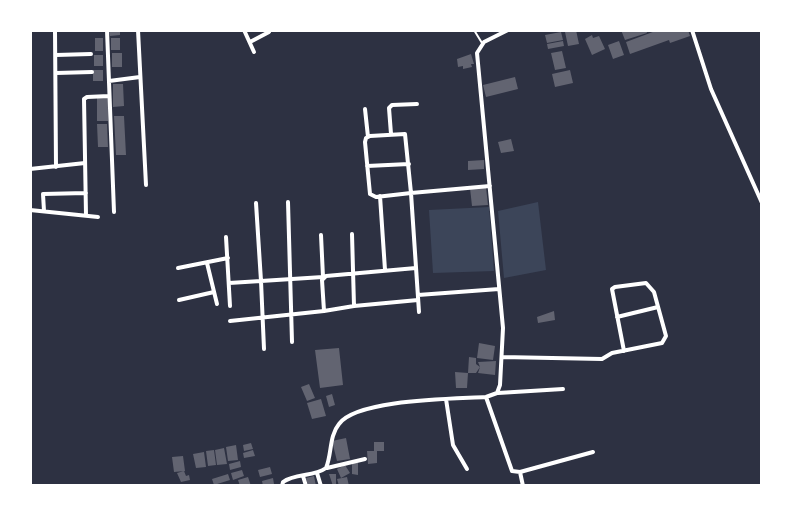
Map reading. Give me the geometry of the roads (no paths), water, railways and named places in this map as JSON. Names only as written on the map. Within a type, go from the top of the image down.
[{"type":"street","points":[[55,30],[56,167]]},
{"type":"street","points":[[107,30],[114,212]]},
{"type":"street","points":[[138,30],[146,185]]},
{"type":"street","points":[[244,30],[254,51]]},
{"type":"street","points":[[497,393],[500,388],[503,328],[477,53],[482,44],[508,30]]},
{"type":"street","points":[[692,30],[715,98],[762,203]]},
{"type":"street","points":[[250,42],[269,32]]},
{"type":"street","points":[[56,55],[91,54]]},
{"type":"street","points":[[56,73],[92,72]]},
{"type":"street","points":[[109,81],[140,77]]},
{"type":"street","points":[[86,215],[84,99],[109,96]]},
{"type":"street","points":[[391,134],[389,108],[392,105],[417,104]]},
{"type":"street","points":[[365,109],[369,192],[372,196],[490,186]]},
{"type":"street","points":[[368,136],[404,133],[406,135],[419,312]]},
{"type":"street","points":[[30,169],[85,163]]},
{"type":"street","points":[[367,166],[409,164]]},
{"type":"street","points":[[44,211],[43,194],[86,192]]},
{"type":"street","points":[[380,196],[385,270]]},
{"type":"street","points":[[288,202],[292,342]]},
{"type":"street","points":[[256,203],[264,349]]},
{"type":"street","points":[[30,210],[98,217]]},
{"type":"street","points":[[352,234],[354,306]]},
{"type":"street","points":[[321,236],[324,310]]},
{"type":"street","points":[[226,237],[230,306]]},
{"type":"street","points":[[178,268],[228,258]]},
{"type":"street","points":[[207,263],[218,304]]},
{"type":"street","points":[[229,283],[291,280],[353,272],[416,268]]},
{"type":"street","points":[[502,357],[602,359],[609,354],[624,351],[662,343],[666,336],[654,292],[646,283],[615,286],[612,289],[624,351]]},
{"type":"street","points":[[230,321],[499,289]]},
{"type":"street","points":[[179,300],[214,292]]},
{"type":"street","points":[[617,317],[658,307]]},
{"type":"street","points":[[326,468],[336,428],[343,419],[351,415],[410,401],[486,397],[497,393],[563,389]]},
{"type":"street","points":[[486,397],[512,471],[520,472],[593,452]]},
{"type":"street","points":[[446,399],[453,445],[466,469]]},
{"type":"street","points":[[282,486],[285,480],[366,459]]},
{"type":"street","points":[[520,472],[523,486]]},
{"type":"street","points":[[317,473],[321,486]]},
{"type":"street","points":[[303,476],[306,486]]},
{"type":"lane","points":[[474,30],[482,44]]}]
